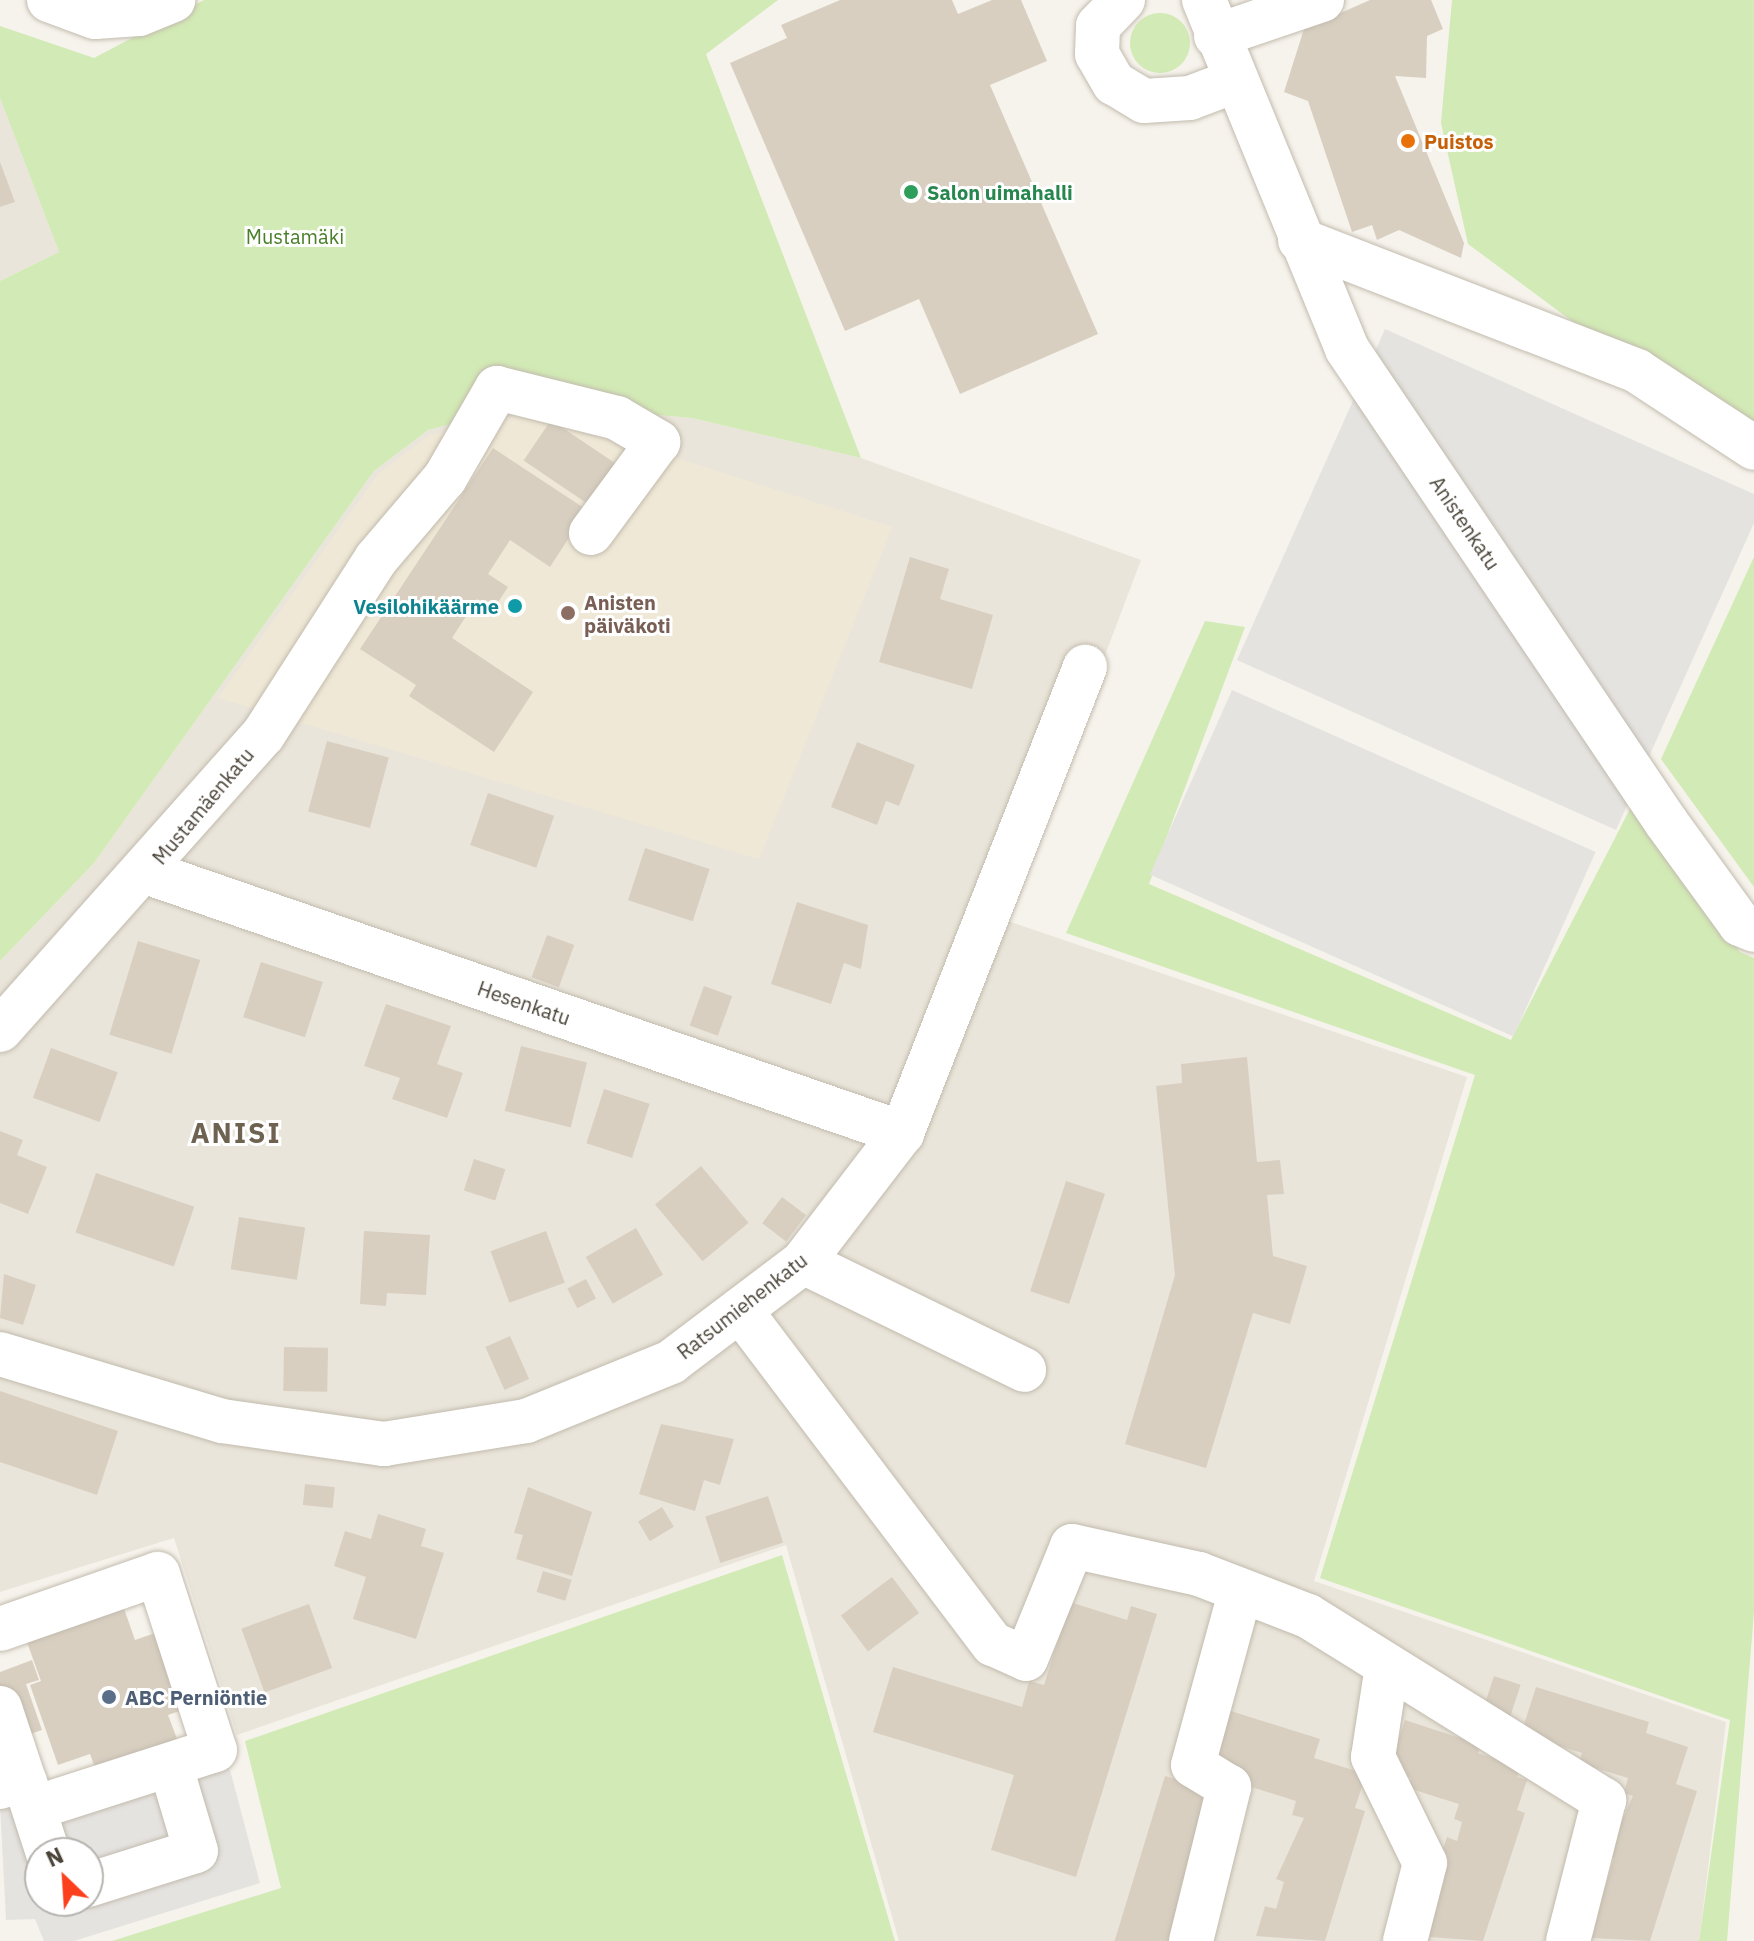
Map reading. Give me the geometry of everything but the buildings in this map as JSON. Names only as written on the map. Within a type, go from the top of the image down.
[{"type":"street","points":[[49,0],[95,17],[139,14],[173,0]]},
{"type":"street","points":[[1123,0],[1098,26],[1097,54],[1114,83],[1144,101],[1190,98],[1232,82]]},
{"type":"street","points":[[1210,18],[1322,0]]},
{"type":"street","name":"Anistenkatu","points":[[1210,18],[1232,82],[1347,349],[1666,822],[1740,924],[1754,930]]},
{"type":"street","points":[[1300,240],[1637,371],[1754,448]]},
{"type":"street","name":"Mustamäenkatu","points":[[0,1030],[146,872],[263,735],[376,559],[445,478],[497,388],[617,418],[658,442],[591,533]]},
{"type":"street","name":"Ratsumiehenkatu","points":[[0,1354],[222,1421],[384,1444],[526,1421],[671,1362],[803,1262],[902,1133],[1085,667]]},
{"type":"street","name":"Hesenkatu","points":[[146,872],[902,1133]]},
{"type":"street","points":[[803,1262],[1024,1370]]},
{"type":"street","points":[[740,1310],[993,1644],[1026,1659],[1072,1546],[1241,1590],[1308,1616],[1604,1800],[1568,1941]]},
{"type":"street","points":[[0,1629],[158,1574],[215,1750],[171,1767],[19,1792]]},
{"type":"street","points":[[1191,1941],[1229,1787],[1193,1765],[1241,1590]]},
{"type":"street","points":[[1387,1666],[1373,1757],[1425,1863],[1405,1941]]},
{"type":"street","points":[[0,1708],[19,1792],[40,1837]]},
{"type":"street","points":[[104,1880],[196,1851],[171,1767]]},
{"type":"shaded area","points":[[0,98],[59,252],[0,281]]},
{"type":"shaded area","points":[[1385,329],[1754,494],[1754,523],[1616,830],[1237,660]]},
{"type":"shaded area","points":[[532,404],[692,418],[861,458],[1141,560],[1005,920],[1467,1077],[1314,1581],[1726,1722],[1699,1941],[899,1941],[786,1545],[237,1735],[174,1538],[0,1592],[0,961],[94,863],[374,471],[428,430]]},
{"type":"shaded area","name":"Anisten päiväkoti","points":[[534,412],[892,527],[759,859],[218,698],[379,473],[430,435]]},
{"type":"shaded area","points":[[1232,690],[1596,852],[1513,1036],[1150,875]]},
{"type":"shaded area","points":[[229,1766],[260,1883],[74,1941],[44,1941],[35,1919],[6,1920],[0,1804]]},
{"type":"green space","name":"Mustamäki","points":[[204,0],[778,0],[706,54],[861,458],[692,418],[532,404],[428,430],[374,471],[94,863],[0,961],[0,281],[59,252],[0,98],[0,26],[94,58]]},
{"type":"green space","points":[[1452,0],[1754,0],[1754,456],[1468,244],[1441,123]]},
{"type":"green space","points":[[1160,13],[1182,21],[1190,43],[1182,65],[1160,73],[1138,65],[1130,43],[1138,21]]},
{"type":"green space","points":[[1754,557],[1754,887],[1661,759]]},
{"type":"green space","points":[[1205,621],[1245,627],[1149,884],[1511,1040],[1633,803],[1740,952],[1754,958],[1754,1612],[1727,1941],[1699,1941],[1730,1720],[1320,1578],[1475,1075],[1066,933]]},
{"type":"green space","points":[[782,1555],[895,1941],[112,1941],[281,1888],[245,1741]]},
{"type":"place","name":"Puistos","points":[[1408,141]]},
{"type":"place","name":"Salon uimahalli","points":[[911,192]]},
{"type":"place","name":"Vesilohikäärme","points":[[515,606]]},
{"type":"place","name":"Anisten päiväkoti","points":[[568,613]]},
{"type":"place","name":"ABC Perniöntie","points":[[109,1697]]},
{"type":"district","name":"ANISI","points":[[236,1133]]}]
